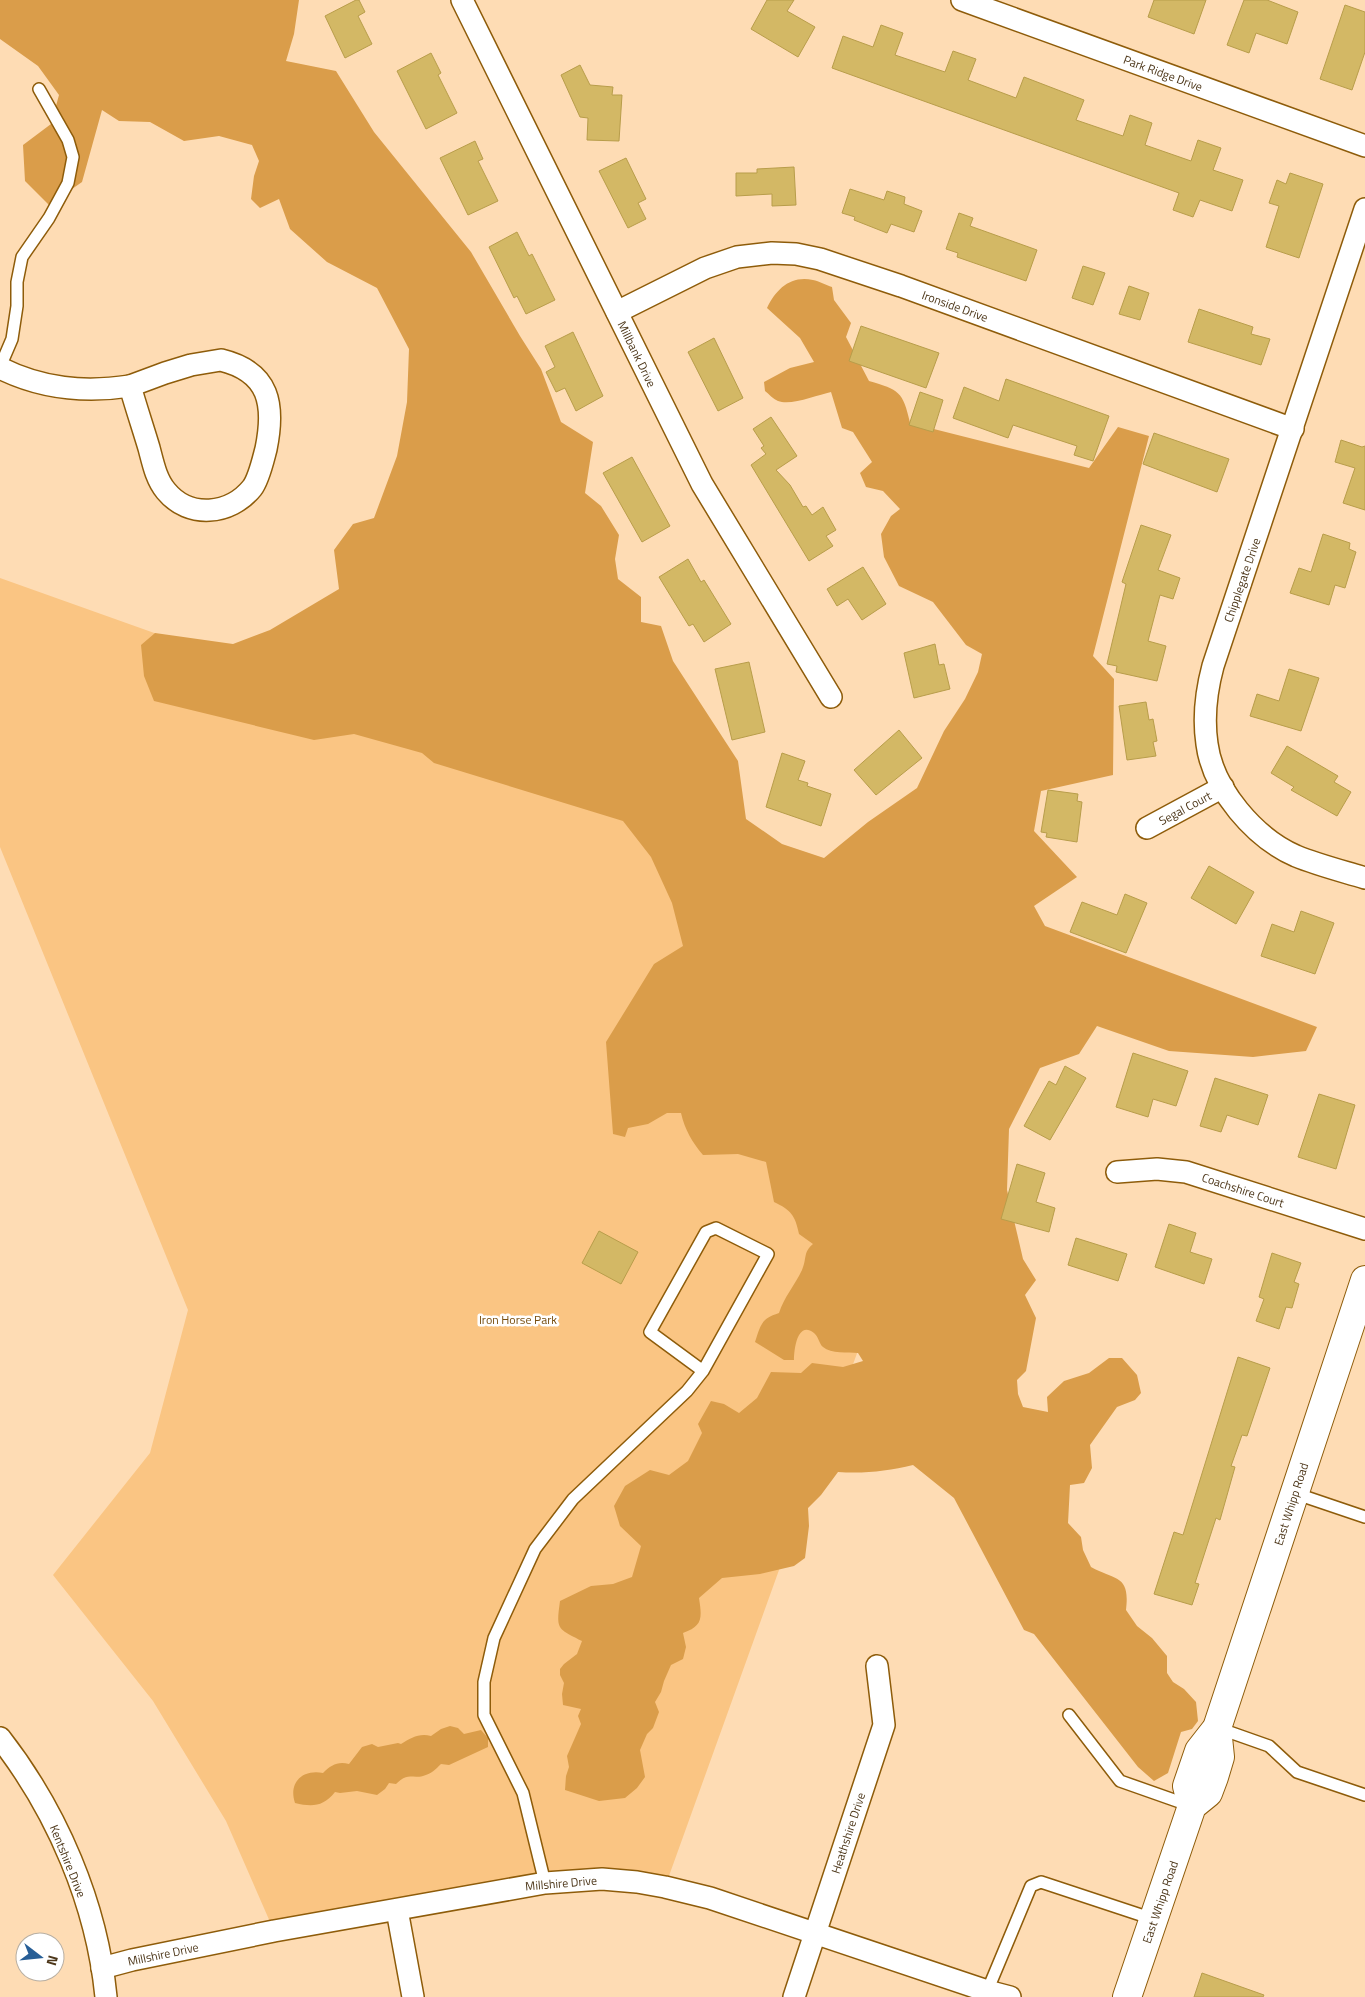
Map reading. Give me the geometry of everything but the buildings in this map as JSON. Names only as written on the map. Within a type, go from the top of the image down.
[{"type":"main road","name":"East Whipp Road","points":[[1127,1997],[1192,1806],[1208,1793],[1214,1777],[1220,1756],[1217,1728],[1365,1280]]},
{"type":"street","name":"Millbank Drive","points":[[462,0],[702,484],[832,697]]},
{"type":"street","name":"Park Ridge Drive","points":[[962,0],[1365,146]]},
{"type":"street","name":"Chipplegate Drive","points":[[1365,209],[1213,666],[1207,689],[1205,714],[1207,746],[1214,769],[1234,805],[1250,824],[1274,843],[1296,856],[1365,878]]},
{"type":"street","name":"Ironside Drive","points":[[617,312],[705,268],[737,257],[772,253],[796,254],[820,259],[901,286],[1292,429]]},
{"type":"street","points":[[0,368],[19,378],[43,385],[78,390],[103,390],[130,386],[191,365],[221,360],[234,363],[247,370],[261,384],[271,410],[270,430],[264,458],[253,486],[240,500],[227,508],[211,511],[191,508],[176,500],[166,490],[157,476],[130,386]]},
{"type":"street","name":"Segal Court","points":[[1147,828],[1223,787]]},
{"type":"street","name":"Coachshire Court","points":[[1117,1172],[1157,1168],[1186,1172],[1365,1229]]},
{"type":"street","name":"Heathshire Drive","points":[[794,1997],[884,1725],[877,1666]]},
{"type":"street","name":"Kentshire Drive","points":[[0,1738],[37,1791],[58,1832],[75,1873],[89,1915],[102,1968],[106,1997]]},
{"type":"street","name":"Millshire Drive","points":[[102,1968],[132,1960],[274,1932],[545,1882],[602,1879],[638,1882],[710,1898],[986,1994],[1010,1997]]},
{"type":"street","points":[[397,1910],[413,1997]]},
{"type":"lane","points":[[0,368],[12,339],[17,306],[17,282],[22,257],[49,218],[68,183],[72,157],[68,140],[38,89]]},
{"type":"lane","points":[[545,1882],[523,1793],[484,1715],[484,1682],[494,1638],[534,1549],[573,1499],[687,1391],[703,1371],[768,1254],[716,1228],[706,1232],[650,1332],[703,1371]]},
{"type":"lane","points":[[1294,1493],[1365,1517]]},
{"type":"lane","points":[[1069,1715],[1120,1782],[1192,1806]]},
{"type":"lane","points":[[1217,1728],[1269,1746],[1297,1772],[1365,1795]]},
{"type":"lane","points":[[986,1994],[1031,1886],[1042,1882],[1154,1919]]},
{"type":"green space","name":"Iron Horse Park","points":[[0,578],[645,808],[874,1306],[665,1887],[602,1879],[274,1931],[226,1821],[153,1701],[53,1575],[150,1453],[188,1310],[0,847]]},
{"type":"shaded area","points":[[0,0],[299,0],[294,34],[286,61],[336,71],[374,132],[471,252],[541,369],[561,422],[593,442],[585,493],[601,506],[619,535],[615,559],[618,579],[641,597],[641,622],[661,626],[673,661],[738,761],[746,819],[782,844],[824,858],[868,822],[917,788],[944,731],[965,699],[978,672],[982,654],[966,645],[933,602],[899,586],[884,557],[881,534],[891,516],[900,509],[883,491],[866,487],[860,473],[872,462],[853,432],[842,428],[831,392],[797,401],[783,402],[776,400],[765,391],[764,382],[790,368],[814,362],[800,338],[767,308],[780,289],[791,282],[805,279],[832,287],[834,300],[851,323],[846,337],[869,381],[898,393],[905,404],[910,423],[1089,468],[1118,427],[1149,436],[1093,656],[1114,679],[1113,775],[1041,791],[1034,831],[1077,877],[1034,906],[1045,926],[1317,1027],[1306,1051],[1253,1057],[1169,1051],[1097,1026],[1079,1054],[1040,1068],[1009,1129],[1007,1190],[1023,1259],[1036,1280],[1025,1295],[1036,1318],[1026,1371],[1017,1380],[1018,1394],[1023,1407],[1048,1412],[1047,1397],[1064,1381],[1089,1373],[1109,1358],[1122,1358],[1137,1375],[1141,1393],[1135,1400],[1117,1407],[1090,1445],[1092,1468],[1084,1483],[1070,1485],[1068,1523],[1081,1537],[1083,1550],[1091,1567],[1115,1578],[1124,1585],[1127,1599],[1126,1610],[1137,1626],[1152,1638],[1167,1656],[1167,1673],[1173,1682],[1184,1689],[1196,1702],[1198,1721],[1192,1729],[1181,1732],[1168,1773],[1154,1781],[1138,1767],[1034,1634],[1024,1630],[954,1498],[913,1465],[876,1472],[838,1472],[821,1495],[808,1508],[809,1526],[805,1558],[794,1566],[760,1574],[722,1578],[699,1598],[700,1620],[698,1624],[683,1633],[686,1647],[683,1659],[671,1665],[661,1692],[655,1702],[659,1712],[653,1728],[647,1734],[640,1750],[645,1777],[637,1788],[625,1798],[599,1801],[565,1790],[569,1767],[567,1756],[581,1724],[578,1716],[581,1709],[563,1705],[564,1683],[560,1675],[560,1669],[577,1654],[582,1641],[560,1627],[558,1618],[560,1601],[591,1586],[613,1584],[632,1577],[641,1546],[620,1526],[614,1506],[625,1486],[650,1470],[669,1475],[688,1461],[702,1433],[698,1424],[711,1401],[724,1404],[739,1413],[757,1398],[771,1372],[801,1373],[812,1363],[843,1367],[863,1361],[858,1353],[835,1352],[826,1349],[822,1346],[816,1335],[808,1330],[800,1333],[794,1360],[784,1360],[755,1342],[762,1323],[779,1313],[802,1270],[806,1253],[813,1244],[799,1234],[796,1222],[791,1214],[774,1202],[766,1162],[738,1154],[703,1155],[689,1136],[681,1113],[667,1113],[648,1124],[628,1128],[625,1137],[613,1134],[606,1042],[654,964],[683,946],[672,903],[651,857],[623,821],[434,763],[422,753],[354,734],[314,740],[154,701],[144,676],[141,645],[155,633],[233,644],[270,630],[339,589],[334,550],[353,524],[374,518],[397,456],[407,402],[409,349],[377,288],[327,262],[290,229],[279,199],[260,208],[251,199],[254,176],[259,161],[252,145],[219,136],[184,141],[150,122],[119,121],[102,110],[82,182],[49,205],[25,181],[23,145],[51,124],[59,95],[38,66],[0,39]]},
{"type":"shaded area","points":[[450,1726],[458,1728],[464,1734],[481,1730],[488,1738],[488,1747],[449,1765],[441,1764],[426,1775],[407,1777],[396,1784],[389,1783],[377,1795],[357,1791],[335,1792],[326,1801],[317,1805],[295,1803],[294,1789],[296,1783],[304,1775],[316,1772],[323,1773],[338,1763],[349,1764],[362,1747],[372,1744],[378,1747],[401,1744],[419,1736],[431,1736],[441,1729]]}]
